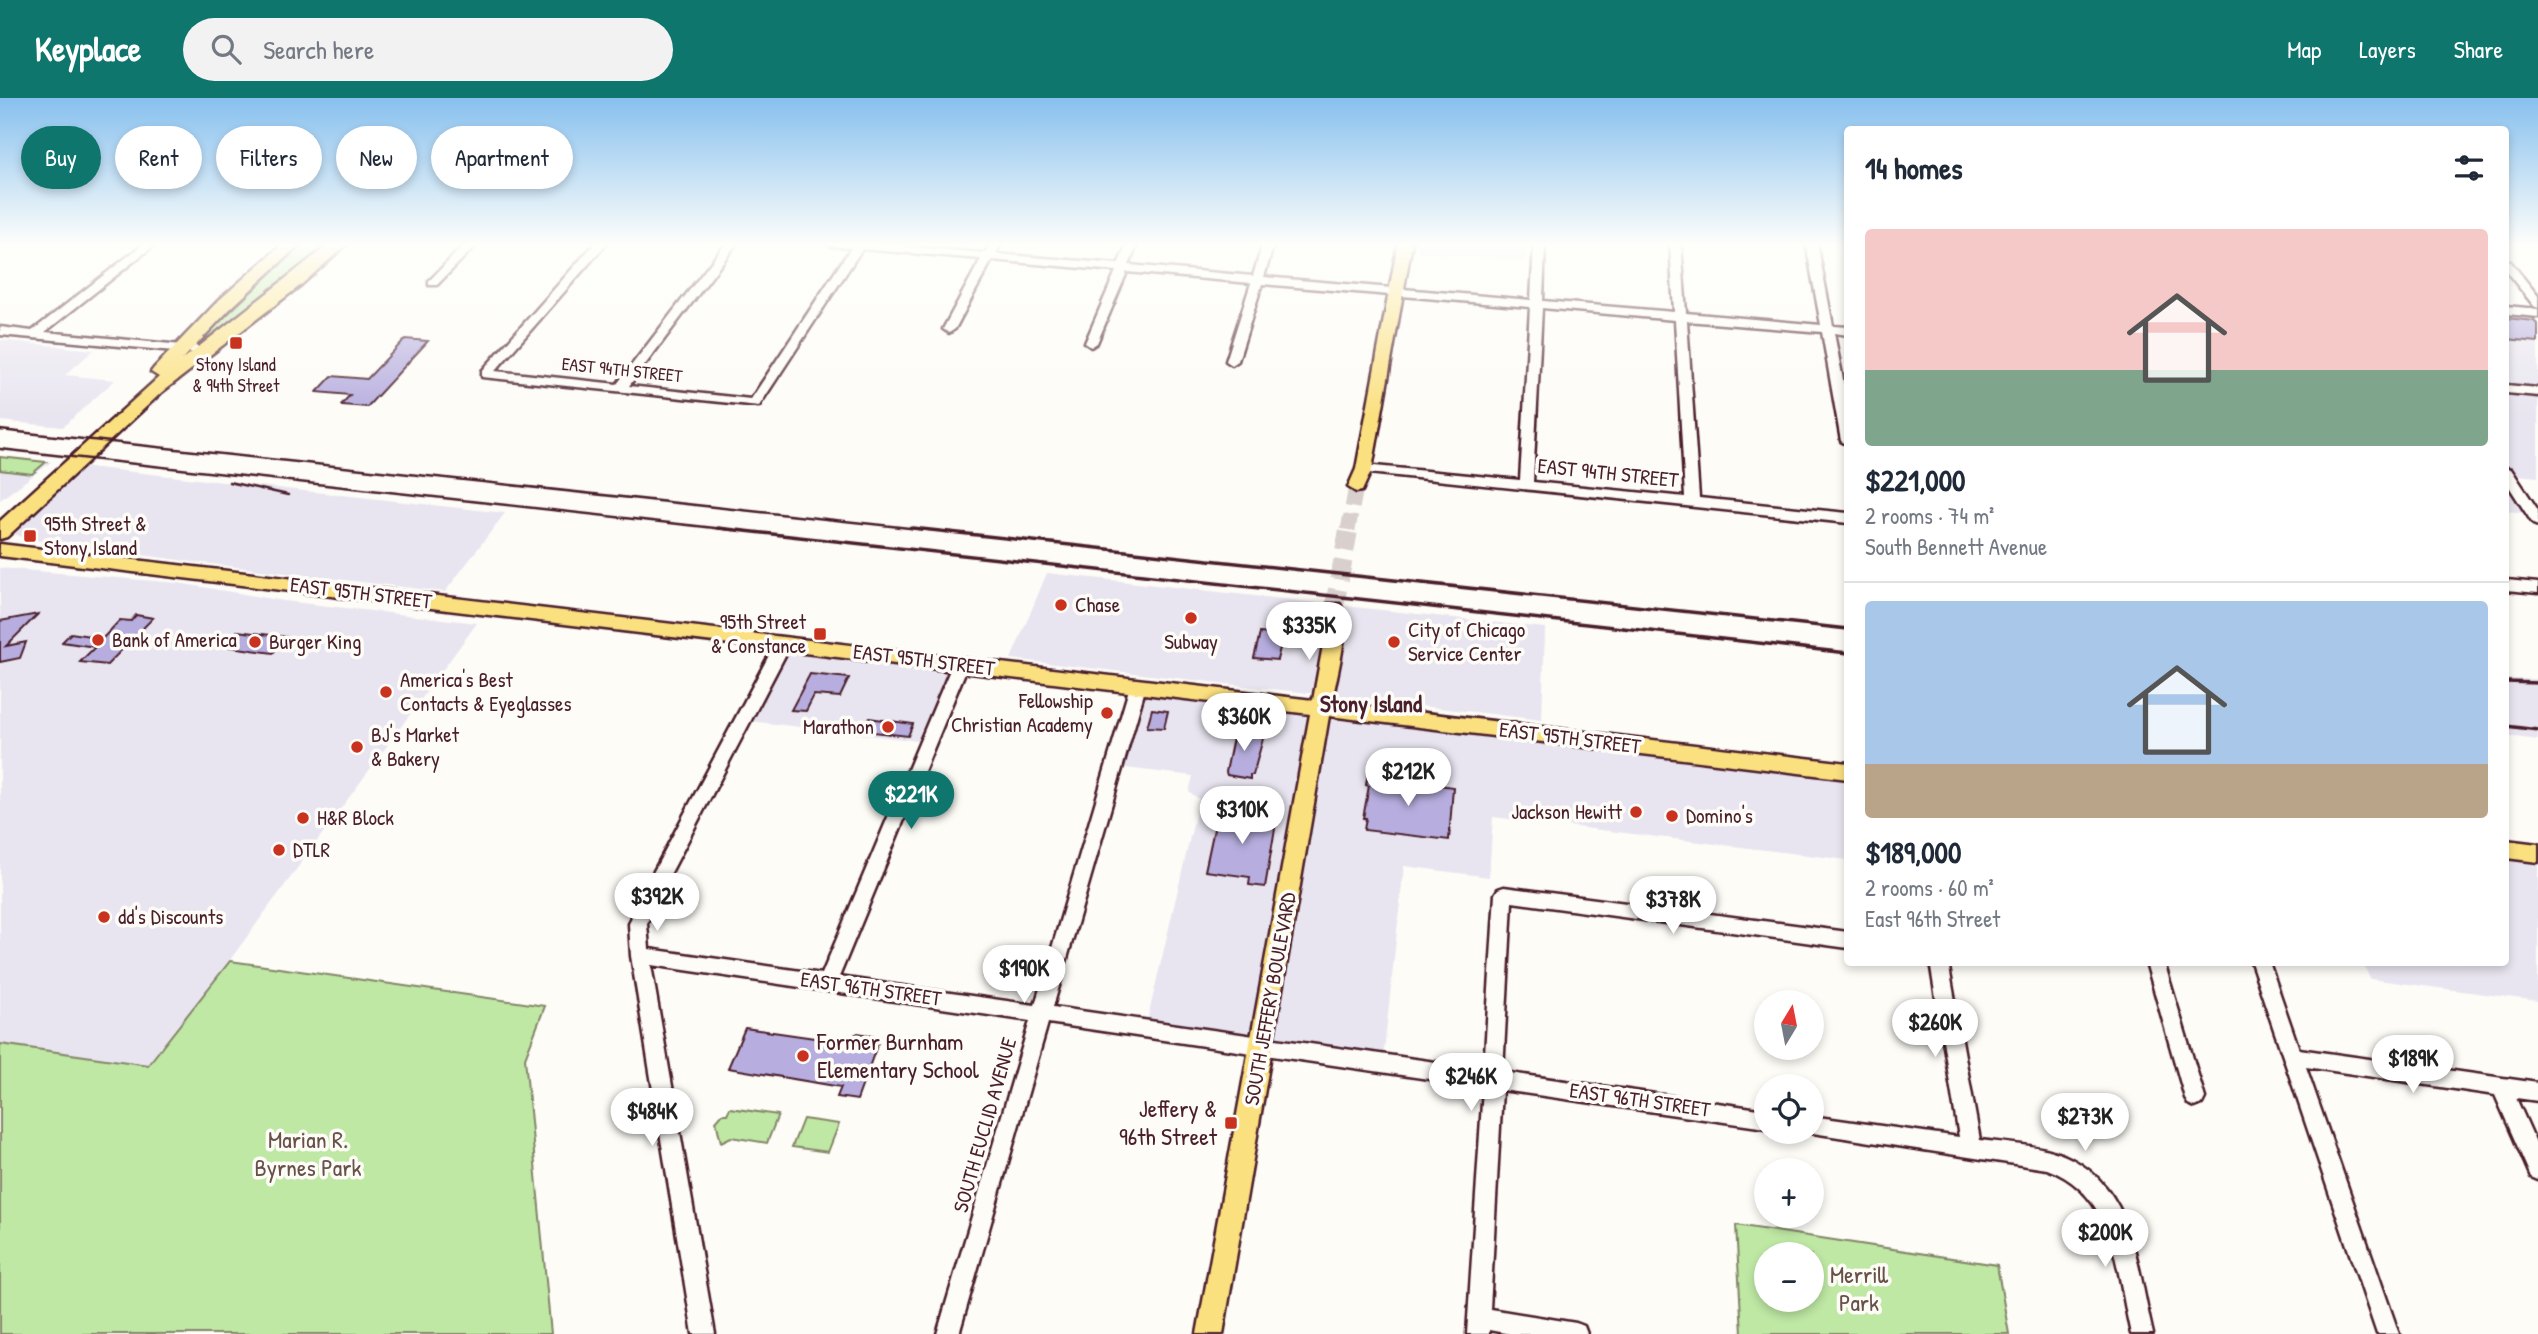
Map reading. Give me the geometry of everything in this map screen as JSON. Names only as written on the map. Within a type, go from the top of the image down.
[{"type":"highway","points":[[0,512],[149,384],[228,301]]},
{"type":"highway","points":[[0,532],[156,387],[269,301]]},
{"type":"main road","points":[[1361,487],[1394,301]]},
{"type":"main road","name":"EAST 95TH STREET","points":[[0,550],[1844,771]]},
{"type":"main road","name":"SOUTH JEFFERY BOULEVARD","points":[[1210,1334],[1339,613]]},
{"type":"main road","points":[[2509,849],[2538,853]]},
{"type":"street","points":[[35,334],[77,301]]},
{"type":"street","name":"EAST 94TH STREET","points":[[550,301],[486,374],[755,403],[822,301]]},
{"type":"street","points":[[620,389],[687,301]]},
{"type":"street","points":[[949,329],[964,301]]},
{"type":"street","points":[[1091,343],[1108,301]]},
{"type":"street","points":[[1232,361],[1251,301]]},
{"type":"street","points":[[1497,301],[1844,331]]},
{"type":"street","points":[[1526,486],[1536,301]]},
{"type":"street","points":[[1680,301],[1692,502]]},
{"type":"street","points":[[1823,301],[1844,419]]},
{"type":"street","points":[[2509,310],[2538,313]]},
{"type":"street","points":[[0,331],[203,351]]},
{"type":"street","points":[[2509,389],[2538,392]]},
{"type":"street","name":"EAST 94TH STREET","points":[[1364,470],[1844,518]]},
{"type":"street","points":[[2509,477],[2538,521]]},
{"type":"street","points":[[2509,584],[2538,588]]},
{"type":"street","points":[[705,1334],[640,956],[638,924],[644,906],[783,643]]},
{"type":"street","points":[[827,983],[960,665]]},
{"type":"street","name":"SOUTH EUCLID AVENUE","points":[[948,1334],[1138,686]]},
{"type":"street","points":[[1576,1334],[1478,1326],[1504,894],[1844,939]]},
{"type":"street","name":"EAST 96TH STREET","points":[[640,956],[1754,1117]]},
{"type":"street","points":[[1940,966],[1971,1148]]},
{"type":"street","points":[[2156,966],[2195,1098]]},
{"type":"street","points":[[2261,966],[2295,1057],[2388,1334]]},
{"type":"street","points":[[2295,1057],[2538,1092]]},
{"type":"street","points":[[2501,1087],[2538,1170]]},
{"type":"street","points":[[1824,1127],[2047,1159],[2066,1165],[2098,1190],[2116,1222],[2142,1334]]},
{"type":"shaded area","points":[[2509,314],[2532,316],[2538,323],[2538,477],[2518,475],[2538,506],[2538,514],[2509,511]]},
{"type":"shaded area","points":[[0,340],[94,350],[65,375],[115,380],[63,427],[0,421]]},
{"type":"shaded area","points":[[46,462],[51,462],[0,500],[0,470],[32,474]]},
{"type":"shaded area","points":[[79,466],[505,513],[445,592],[186,561],[26,539],[12,533],[14,527]]},
{"type":"shaded area","points":[[0,568],[178,583],[284,601],[477,623],[150,1069],[0,1046]]},
{"type":"shaded area","points":[[1047,573],[1545,628],[1542,720],[1011,659]]},
{"type":"shaded area","points":[[786,653],[947,672],[918,741],[749,721]]},
{"type":"shaded area","points":[[2509,679],[2538,679],[2538,740],[2509,736]]},
{"type":"shaded area","points":[[1139,695],[1844,780],[1844,860],[1493,817],[1489,877],[1404,866],[1383,1060],[1146,1026],[1199,799],[1189,792],[1193,776],[1117,767]]},
{"type":"shaded area","points":[[2509,859],[2538,862],[2538,1001],[2370,979],[2364,966],[2509,966]]},
{"type":"green space","points":[[242,301],[261,301],[208,342],[199,341]]},
{"type":"green space","points":[[0,457],[46,462],[32,474],[0,470]]},
{"type":"green space","name":"Marian R. Byrnes Park","points":[[230,961],[545,1006],[525,1058],[551,1334],[0,1334],[0,1044],[148,1065]]},
{"type":"green space","points":[[730,1108],[778,1115],[767,1143],[731,1137],[721,1142],[716,1121],[722,1114],[727,1114]]},
{"type":"green space","points":[[803,1119],[839,1124],[828,1152],[792,1147]]},
{"type":"green space","name":"Merrill Park","points":[[1736,1225],[1997,1265],[2009,1334],[1742,1334]]},
{"type":"building","points":[[2509,318],[2534,321],[2538,325],[2538,342],[2509,339]]},
{"type":"building","points":[[405,339],[428,341],[367,407],[341,405],[350,395],[317,392],[332,376],[367,379]]},
{"type":"building","points":[[38,614],[6,646],[26,642],[20,658],[0,662],[0,621]]},
{"type":"building","name":"Bank of America","points":[[136,615],[153,618],[107,665],[80,662],[95,647],[62,642],[71,633],[103,638],[120,620],[131,621]]},
{"type":"building","name":"Burger King","points":[[237,631],[287,637],[273,653],[224,646]]},
{"type":"building","points":[[1260,633],[1283,636],[1277,660],[1254,658]]},
{"type":"building","name":"Marathon","points":[[810,674],[849,678],[840,697],[814,695],[806,711],[791,710]]},
{"type":"building","points":[[1152,709],[1168,711],[1164,728],[1147,727]]},
{"type":"building","name":"Marathon","points":[[869,718],[913,724],[908,736],[864,731]]},
{"type":"building","points":[[1235,728],[1262,731],[1261,735],[1264,735],[1250,779],[1227,775],[1226,772]]},
{"type":"building","points":[[1368,772],[1384,774],[1383,778],[1413,782],[1413,779],[1424,780],[1424,783],[1453,787],[1449,840],[1364,830]]},
{"type":"building","points":[[1218,810],[1277,817],[1265,887],[1249,885],[1250,877],[1205,871]]},
{"type":"building","name":"Former Burnham Elementary School","points":[[745,1028],[842,1042],[858,1033],[880,1037],[857,1100],[837,1097],[841,1087],[728,1068]]},
{"type":"tunnel","points":[[1348,530],[1356,487]]},
{"type":"tunnel","points":[[1334,608],[1349,528]]},
{"type":"railway","points":[[0,430],[928,530]]},
{"type":"railway","points":[[0,449],[733,530]]},
{"type":"railway","points":[[229,482],[288,495]]},
{"type":"railway","points":[[718,528],[1844,653]]},
{"type":"railway","points":[[912,528],[1844,629]]},
{"type":"railway","points":[[2509,682],[2538,683]]},
{"type":"railway","points":[[2509,726],[2538,730]]},
{"type":"place","name":"Stony Island & 94th Street","points":[[236,343]]},
{"type":"place","name":"95th Street & Stony Island","points":[[30,536]]},
{"type":"place","name":"Chase","points":[[1061,605]]},
{"type":"place","name":"Subway","points":[[1191,618]]},
{"type":"place","name":"95th Street & Constance","points":[[820,634]]},
{"type":"place","name":"Bank of America","points":[[98,640]]},
{"type":"place","name":"Burger King","points":[[255,642]]},
{"type":"place","name":"City of Chicago Service Center","points":[[1394,642]]},
{"type":"place","name":"America's Best Contacts & Eyeglasses","points":[[386,692]]},
{"type":"place","name":"Fellowship Christian Academy","points":[[1107,713]]},
{"type":"place","name":"Marathon","points":[[888,727]]},
{"type":"place","name":"BJ's Market & Bakery","points":[[357,747]]},
{"type":"place","name":"Jackson Hewitt","points":[[1636,812]]},
{"type":"place","name":"Domino's","points":[[1672,816]]},
{"type":"place","name":"H&R Block","points":[[303,818]]},
{"type":"place","name":"DTLR","points":[[279,850]]},
{"type":"place","name":"dd's Discounts","points":[[104,917]]},
{"type":"place","name":"Former Burnham Elementary School","points":[[803,1056]]},
{"type":"place","name":"Jeffery & 96th Street","points":[[1231,1123]]},
{"type":"district","name":"Stony Island","points":[[1371,704]]}]
